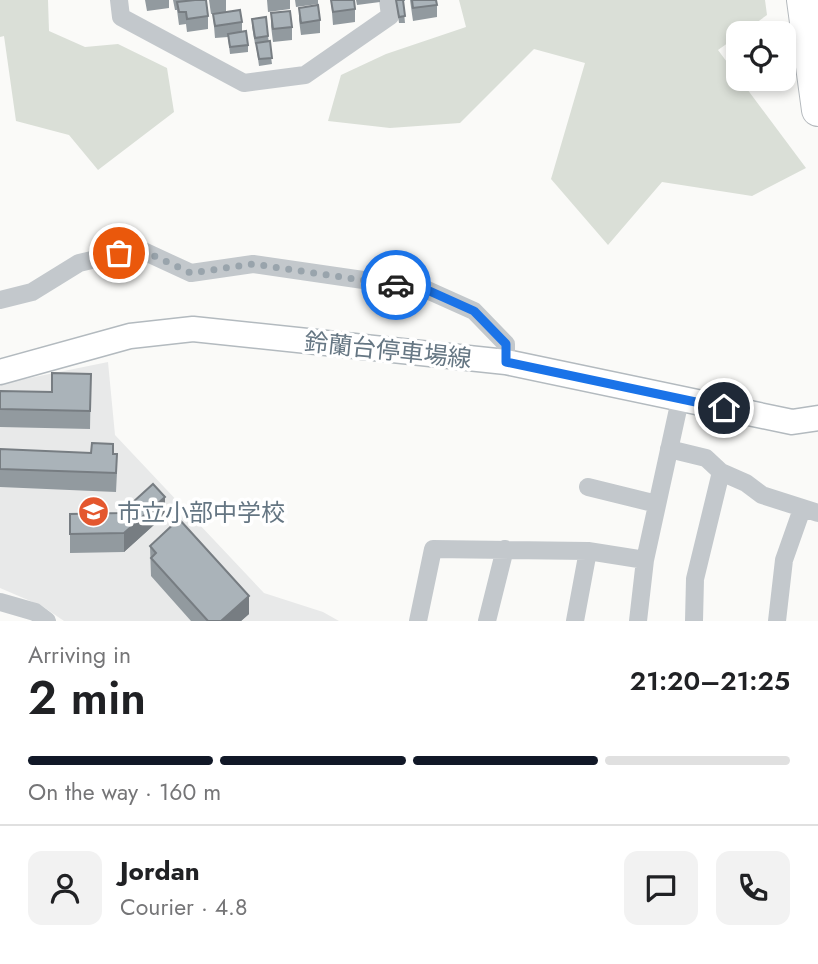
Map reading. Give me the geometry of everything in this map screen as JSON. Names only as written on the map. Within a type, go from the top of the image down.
[{"type":"highway","points":[[803,0],[818,110]]},
{"type":"main road","name":"鈴蘭台停車場線","points":[[0,372],[130,336],[193,330],[506,362],[792,422],[818,418]]},
{"type":"street","points":[[118,0],[121,17],[244,83],[305,75],[390,16],[388,0]]},
{"type":"street","points":[[0,300],[32,292],[79,263],[139,249],[191,273],[253,264],[425,289],[474,311],[506,344],[506,362]]},
{"type":"street","points":[[638,621],[645,561],[680,400]]},
{"type":"street","points":[[669,449],[706,458],[721,472],[746,483],[762,495],[810,511],[783,560],[777,621]]},
{"type":"street","points":[[694,621],[695,579],[721,472]]},
{"type":"street","points":[[587,488],[657,504]]},
{"type":"street","points":[[418,621],[433,549],[588,551],[645,561]]},
{"type":"street","points":[[487,621],[505,549]]},
{"type":"street","points":[[575,621],[588,551]]},
{"type":"street","points":[[0,602],[35,612],[47,621]]},
{"type":"shaded area","points":[[0,0],[48,0],[49,31],[85,47],[118,44],[167,68],[174,112],[98,170],[69,135],[16,121],[4,36],[0,37]]},
{"type":"shaded area","points":[[459,0],[765,0],[767,15],[759,21],[726,21],[726,44],[718,50],[726,61],[726,91],[749,91],[806,168],[752,196],[662,182],[608,245],[551,179],[585,63],[534,49],[460,123],[390,128],[328,121],[341,75],[386,54],[466,27]]},
{"type":"shaded area","name":"市立小部中学校","points":[[108,362],[115,435],[264,593],[323,612],[339,621],[64,621],[42,606],[0,588],[0,384]]},
{"type":"building","points":[[206,0],[208,16],[187,19],[186,12],[179,12],[177,2]]},
{"type":"building","points":[[331,0],[354,0],[355,9],[333,12]]},
{"type":"building","points":[[396,0],[403,0],[405,16],[399,17]]},
{"type":"building","points":[[412,0],[436,0],[437,5],[413,8]]},
{"type":"building","points":[[318,5],[320,20],[301,23],[299,8]]},
{"type":"building","points":[[240,10],[242,22],[215,26],[213,14]]},
{"type":"building","points":[[290,11],[292,27],[273,29],[271,13]]},
{"type":"building","points":[[266,17],[268,36],[255,38],[252,19]]},
{"type":"building","points":[[246,31],[248,45],[230,47],[228,34]]},
{"type":"building","points":[[270,41],[272,58],[259,59],[256,43]]},
{"type":"building","points":[[52,373],[91,374],[90,411],[0,409],[0,391],[52,392]]},
{"type":"building","points":[[92,443],[113,444],[113,454],[117,454],[116,473],[0,469],[0,449],[91,453]]},
{"type":"building","points":[[153,484],[165,497],[124,533],[70,534],[70,514],[121,513]]},
{"type":"building","points":[[179,519],[249,596],[221,621],[208,621],[151,558],[156,553],[150,546]]},
{"type":"way so far","points":[[119,253],[139,249],[191,273],[253,264],[396,285]]},
{"type":"place","name":"市立小部中学校","points":[[94,512]]},
{"type":"route","points":[[396,285],[425,289],[474,311],[506,344],[506,362],[724,408]]}]
